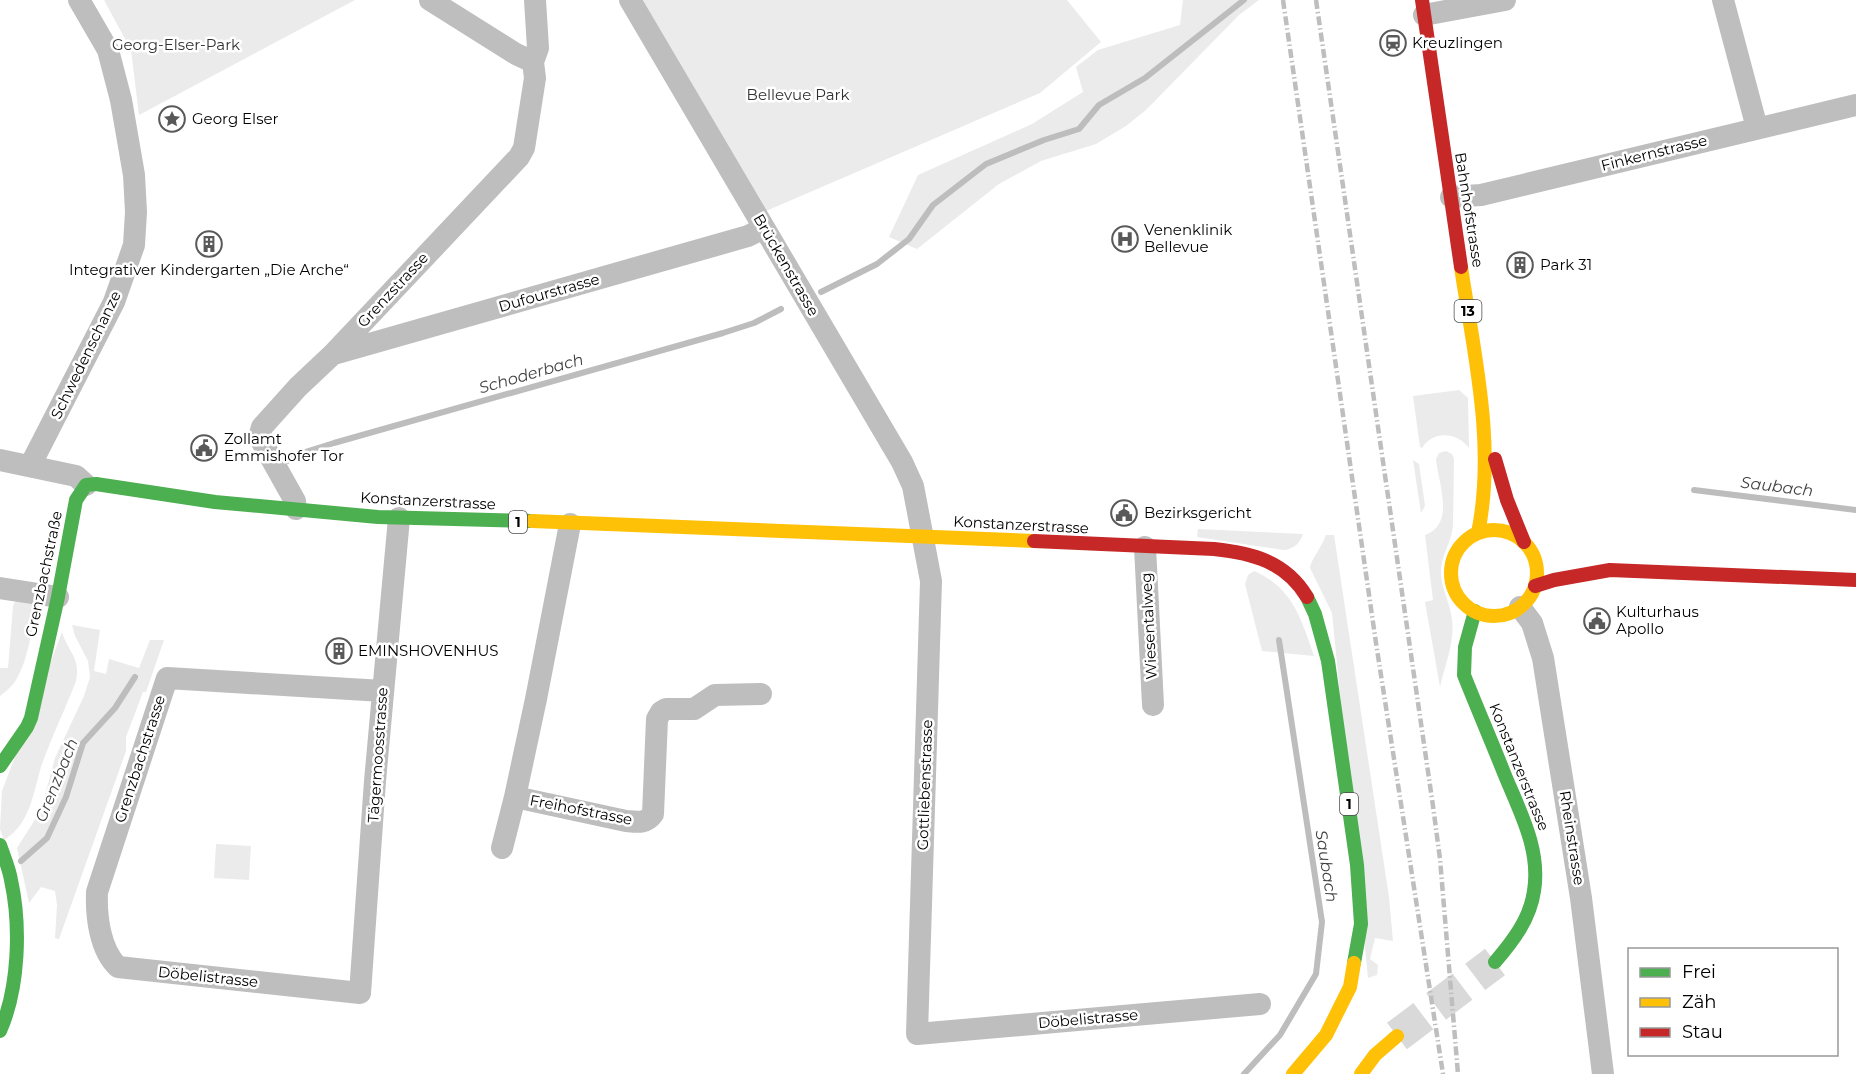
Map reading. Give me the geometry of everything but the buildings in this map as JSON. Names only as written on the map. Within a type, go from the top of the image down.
[{"type":"main road","name":"Bahnhofstrasse","points":[[1423,8],[1484,426],[1484,503],[1478,533]]},
{"type":"main road","name":"Bahnhofstrasse","points":[[1484,426],[1508,500],[1527,547]]},
{"type":"main road","name":"Konstanzerstrasse","points":[[86,485],[96,484],[215,502],[399,518],[1233,550],[1262,557],[1288,573],[1299,584],[1308,596],[1321,628],[1328,661],[1357,865],[1361,924],[1350,987],[1326,1035],[1293,1074]]},
{"type":"main road","name":"Grenzbachstraße","points":[[0,766],[32,718],[76,500],[86,485]]},
{"type":"main road","points":[[1527,547],[1536,568],[1535,586],[1532,594],[1520,607],[1498,616],[1475,611],[1464,604],[1456,594],[1451,570],[1454,557],[1460,546],[1478,533],[1488,530],[1507,532],[1527,547],[1550,555]]},
{"type":"main road","points":[[1593,560],[1611,570]]},
{"type":"main road","points":[[1535,586],[1553,579],[1594,575],[1611,570],[1856,580]]},
{"type":"main road","name":"Konstanzerstrasse","points":[[1475,611],[1465,647],[1464,675],[1531,839],[1536,863],[1535,888],[1527,915],[1515,939],[1495,962]]},
{"type":"main road","name":"Grenzbachstraße","points":[[22,706],[40,673]]},
{"type":"main road","points":[[0,845],[11,879],[16,908],[17,948],[9,1011],[0,1031]]},
{"type":"main road","points":[[1361,1074],[1375,1055],[1396,1036]]},
{"type":"street","name":"Schwedenschanze","points":[[30,466],[114,302],[134,245],[136,213],[134,175],[121,100],[108,50],[79,0]]},
{"type":"street","points":[[429,0],[516,54],[533,62]]},
{"type":"street","name":"Grenzstrasse","points":[[296,509],[295,501],[260,435],[267,421],[298,387],[333,354],[519,158],[527,137],[535,78],[533,62],[538,48],[535,0]]},
{"type":"street","name":"Brückenstrasse","points":[[630,0],[902,462],[913,486],[924,537]]},
{"type":"street","points":[[1423,8],[1505,0]]},
{"type":"street","points":[[1723,0],[1757,128]]},
{"type":"street","name":"Finkernstrasse","points":[[1451,197],[1480,195],[1856,105]]},
{"type":"street","name":"Dufourstrasse","points":[[333,354],[747,236],[764,228]]},
{"type":"street","points":[[0,460],[76,476],[86,485]]},
{"type":"street","name":"Tägermoosstrasse","points":[[360,993],[399,518]]},
{"type":"street","name":"Freihofstrasse","points":[[502,848],[536,699],[570,524]]},
{"type":"street","name":"Gottliebenstrasse","points":[[917,1034],[931,581],[924,537]]},
{"type":"street","name":"Wiesentalweg","points":[[1145,547],[1153,705]]},
{"type":"street","points":[[0,588],[58,597]]},
{"type":"street","name":"Rheinstrasse","points":[[1520,607],[1532,623],[1543,658],[1581,898],[1603,1074]]},
{"type":"street","name":"Grenzbachstrasse","points":[[96,911],[97,892],[166,678],[383,691]]},
{"type":"street","name":"Freihofstrasse","points":[[515,797],[626,821],[643,822],[650,819],[653,814],[657,719],[661,712],[666,709],[694,709],[715,695],[761,694]]},
{"type":"street","name":"Döbelistrasse","points":[[96,911],[106,949],[111,960],[118,967],[360,993]]},
{"type":"street","name":"Döbelistrasse","points":[[917,1034],[1260,1004]]},
{"type":"green space","name":"Georg-Elser-Park","points":[[104,0],[355,0],[139,115],[131,50]]},
{"type":"green space","name":"Bellevue Park","points":[[636,0],[1067,0],[1101,42],[1040,93],[757,215]]},
{"type":"green space","points":[[1183,0],[1259,0],[1239,15],[1146,110],[1126,126],[1096,144],[1041,161],[999,184],[917,249],[889,237],[918,175],[1032,124],[1083,92],[1076,67],[1098,50],[1180,25]]},
{"type":"green space","points":[[1459,390],[1468,398],[1469,448],[1458,439],[1445,435],[1432,438],[1422,448],[1420,447],[1413,396]]},
{"type":"green space","points":[[1446,451],[1452,454],[1454,459],[1453,525],[1442,563],[1441,576],[1453,627],[1440,687],[1425,602],[1433,600],[1425,535],[1434,530],[1443,512],[1436,459],[1439,453]]},
{"type":"green space","points":[[1413,460],[1419,464],[1425,506],[1421,513]]},
{"type":"green space","points":[[1198,529],[1303,534],[1296,545],[1284,550],[1197,537]]},
{"type":"green space","points":[[1326,535],[1334,535],[1389,897],[1393,941],[1375,938],[1370,959],[1378,965],[1377,975],[1368,978],[1332,613],[1310,568]]},
{"type":"green space","points":[[1254,571],[1278,586],[1287,596],[1300,617],[1314,656],[1262,651],[1245,584],[1248,575]]},
{"type":"green space","points":[[16,600],[37,600],[23,665],[14,683],[0,696],[0,668],[8,668],[13,606]]},
{"type":"green space","points":[[72,625],[100,630],[94,671],[106,674],[109,659],[139,668],[150,640],[164,640],[146,692],[143,692],[126,737],[126,751],[59,939],[55,938],[57,905],[55,891],[41,887],[29,903],[17,848],[41,810],[55,758],[84,696],[90,677],[88,661]]},
{"type":"green space","points":[[62,632],[77,666],[76,681],[45,756],[25,817],[20,826],[4,840],[0,829],[2,791]]},
{"type":"green space","points":[[216,844],[251,846],[249,880],[214,878]]},
{"type":"waterway","name":"Schoderbach","points":[[821,292],[877,264],[909,239],[933,205],[986,164],[1044,140],[1079,129],[1099,105],[1145,78],[1244,0]]},
{"type":"waterway","name":"Schoderbach","points":[[287,461],[302,453],[334,443],[723,333],[754,323],[781,309]]},
{"type":"waterway","name":"Saubach","points":[[1694,490],[1856,510]]},
{"type":"waterway","name":"Saubach","points":[[1244,1074],[1280,1035],[1316,974],[1322,922],[1279,640]]},
{"type":"waterway","name":"Grenzbach","points":[[21,861],[47,838],[66,797],[83,743],[115,708],[135,677]]},
{"type":"tunnel","points":[[1397,1036],[1495,962]]},
{"type":"railway","points":[[1283,0],[1376,643],[1443,1074]]},
{"type":"railway","points":[[1316,0],[1433,806],[1440,859],[1458,1074]]},
{"type":"traffic: fast","points":[[0,766],[31,718],[58,597],[76,500],[86,485],[96,484],[215,502]]},
{"type":"traffic: fast","points":[[215,502],[378,517],[532,521]]},
{"type":"traffic: fast","points":[[1307,597],[1315,614],[1328,661],[1357,865],[1361,924],[1354,963]]},
{"type":"traffic: fast","points":[[1475,611],[1465,647],[1464,675],[1527,830],[1532,845],[1535,875],[1532,901],[1525,920],[1495,962]]},
{"type":"traffic: fast","points":[[0,845],[11,880],[17,937],[11,996],[0,1031]]},
{"type":"traffic: slow","points":[[1461,267],[1477,366],[1484,433],[1485,467],[1478,533]]},
{"type":"traffic: slow","points":[[532,521],[1034,541]]},
{"type":"traffic: slow","points":[[1494,530],[1518,537],[1530,549],[1537,573],[1530,597],[1518,609],[1494,616],[1470,609],[1458,597],[1451,573],[1458,549],[1470,537],[1494,530]]},
{"type":"traffic: slow","points":[[1293,1074],[1326,1035],[1350,987],[1354,963]]},
{"type":"traffic: slow","points":[[1361,1074],[1375,1055],[1397,1036]]},
{"type":"traffic: jam","points":[[1422,0],[1461,267]]},
{"type":"traffic: jam","points":[[1495,459],[1507,500],[1524,542]]},
{"type":"traffic: jam","points":[[1034,541],[1214,549],[1242,553],[1279,567],[1299,585],[1307,597]]},
{"type":"traffic: jam","points":[[1535,586],[1554,580],[1610,570],[1856,580]]},
{"type":"place","name":"Kreuzlingen","points":[[1393,43]]},
{"type":"place","name":"Georg Elser","points":[[172,119]]},
{"type":"place","name":"Venenklinik Bellevue","points":[[1125,239]]},
{"type":"place","name":"Integrativer Kindergarten „Die Arche“","points":[[209,244]]},
{"type":"place","name":"Park 31","points":[[1520,265]]},
{"type":"place","name":"Zollamt Emmishofer Tor","points":[[204,448]]},
{"type":"place","name":"Bezirksgericht","points":[[1124,513]]},
{"type":"place","name":"Kulturhaus Apollo","points":[[1597,621]]},
{"type":"place","name":"EMINSHOVENHUS","points":[[339,651]]}]
